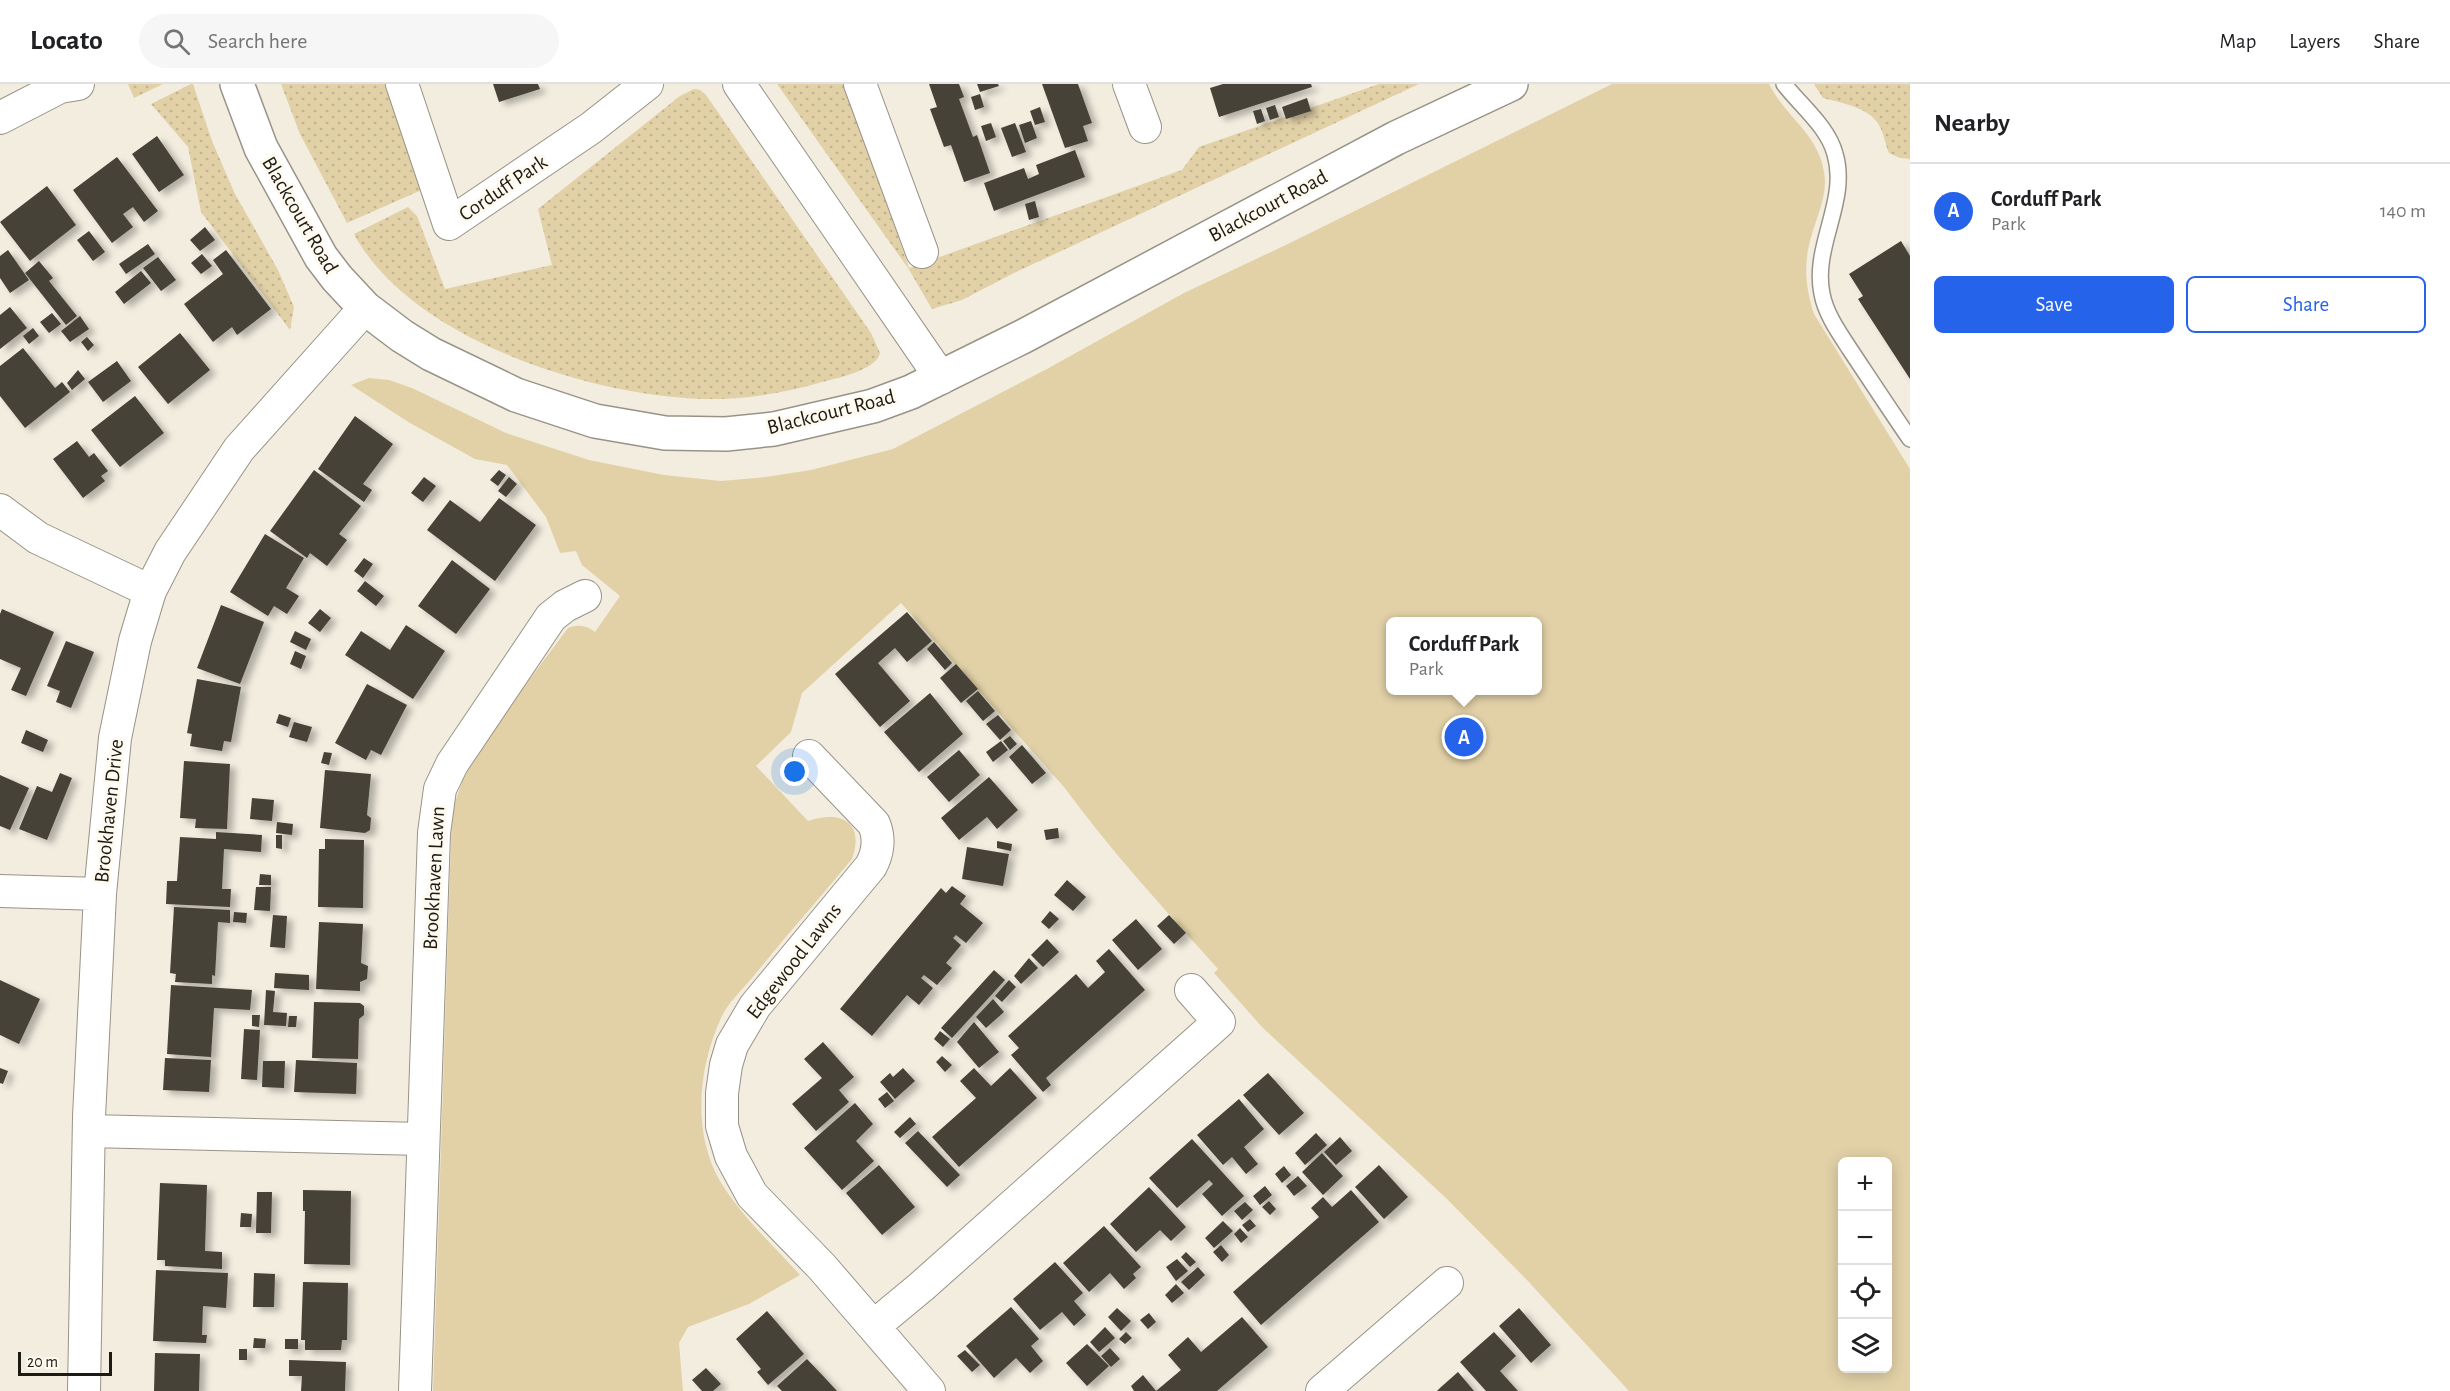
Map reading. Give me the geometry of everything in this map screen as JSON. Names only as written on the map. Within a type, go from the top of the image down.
[{"type":"street","points":[[0,118],[60,87],[78,84]]},
{"type":"street","name":"Blackcourt Road","points":[[237,84],[261,148],[295,213],[336,278],[365,308],[431,354],[516,395],[595,421],[665,433],[726,434],[774,429],[873,406],[940,378],[1024,336],[1396,138],[1511,84]]},
{"type":"street","name":"Corduff Park","points":[[402,84],[449,224],[591,128],[647,84]]},
{"type":"street","points":[[739,84],[940,378]]},
{"type":"street","points":[[860,84],[922,252]]},
{"type":"street","points":[[1129,84],[1145,127]]},
{"type":"street","name":"Brookhaven Drive","points":[[84,1391],[89,1131],[100,894],[115,738],[135,641],[150,591],[176,541],[239,449],[365,308]]},
{"type":"street","points":[[0,510],[38,538],[150,591]]},
{"type":"street","name":"Brookhaven Lawn","points":[[416,1391],[422,1140],[434,833],[440,789],[452,764],[552,617],[565,606],[585,596]]},
{"type":"street","name":"Edgewood Lawns","points":[[809,756],[874,824],[878,834],[876,857],[755,1006],[732,1045],[722,1093],[722,1126],[731,1156],[752,1195],[822,1267],[929,1391]]},
{"type":"street","points":[[0,891],[100,894]]},
{"type":"street","points":[[874,1326],[921,1287],[1219,1022],[1191,990]]},
{"type":"street","points":[[89,1131],[422,1140]]},
{"type":"street","points":[[1322,1391],[1447,1283]]},
{"type":"lane","points":[[1784,84],[1819,125],[1835,153],[1838,170],[1837,193],[1820,266],[1822,296],[1836,327],[1910,439]]},
{"type":"shaded area","points":[[128,84],[163,84],[134,98]]},
{"type":"shaded area","points":[[193,84],[212,141],[235,194],[278,270],[294,307],[290,330],[201,212],[188,147],[151,104]]},
{"type":"shaded area","points":[[281,84],[390,84],[426,188],[347,223],[300,134]]},
{"type":"shaded area","points":[[777,84],[846,84],[909,268],[1182,170],[1199,147],[1379,84],[1419,84],[1014,273],[962,300],[932,309],[908,268]]},
{"type":"shaded area","points":[[1612,84],[1769,84],[1816,147],[1824,172],[1825,188],[1822,203],[1807,254],[1807,284],[1814,314],[1910,469],[1910,1391],[1629,1391],[1527,1280],[1446,1198],[1263,1028],[1214,973],[1218,969],[1119,857],[1064,787],[901,603],[802,693],[791,732],[756,766],[808,821],[831,817],[847,822],[855,836],[855,846],[852,859],[727,1008],[713,1037],[703,1079],[701,1100],[705,1142],[720,1181],[747,1218],[800,1275],[749,1304],[688,1327],[679,1343],[683,1391],[433,1391],[452,810],[464,777],[514,700],[568,628],[582,626],[595,632],[620,596],[582,565],[576,551],[560,553],[546,517],[507,465],[475,459],[410,423],[351,385],[369,378],[389,380],[412,388],[506,433],[589,460],[664,475],[721,481],[811,470],[893,449],[1045,370],[1184,293]]},
{"type":"shaded area","points":[[1814,84],[1910,84],[1910,159],[1889,153],[1881,128],[1869,114],[1823,98]]},
{"type":"shaded area","points":[[694,89],[706,95],[871,333],[880,353],[872,364],[846,376],[797,389],[759,396],[720,399],[673,397],[622,389],[568,376],[515,358],[464,334],[419,306],[382,272],[354,234],[408,207],[417,216],[445,289],[552,265],[538,209],[680,96]]},
{"type":"building","points":[[493,84],[538,84],[540,89],[499,102]]},
{"type":"building","points":[[929,84],[959,84],[964,97],[959,99],[973,137],[977,135],[990,173],[964,182],[951,145],[944,147],[930,109],[937,107]]},
{"type":"building","points":[[977,84],[998,84],[999,86],[980,92]]},
{"type":"building","points":[[1042,84],[1078,84],[1092,123],[1083,126],[1088,141],[1065,148]]},
{"type":"building","points":[[1223,84],[1311,84],[1312,87],[1219,117],[1210,88]]},
{"type":"building","points":[[980,94],[984,107],[975,110],[971,97]]},
{"type":"building","points":[[1307,98],[1311,111],[1286,119],[1282,107]]},
{"type":"building","points":[[1275,105],[1279,117],[1270,120],[1266,108]]},
{"type":"building","points":[[1040,107],[1045,122],[1035,125],[1030,111]]},
{"type":"building","points":[[1261,109],[1265,121],[1257,124],[1253,111]]},
{"type":"building","points":[[1031,121],[1037,138],[1025,143],[1019,125]]},
{"type":"building","points":[[991,123],[996,137],[986,141],[981,126]]},
{"type":"building","points":[[1015,123],[1026,152],[1012,157],[1001,128]]},
{"type":"building","points":[[157,136],[184,175],[159,192],[132,154]]},
{"type":"building","points":[[1075,150],[1085,177],[994,211],[984,183],[1024,168],[1028,179],[1039,174],[1036,165]]},
{"type":"building","points":[[117,157],[158,211],[144,222],[133,207],[123,214],[133,227],[112,243],[73,190]]},
{"type":"building","points":[[47,186],[76,225],[30,261],[0,222]]},
{"type":"building","points":[[1035,201],[1039,217],[1029,220],[1025,204]]},
{"type":"building","points":[[205,227],[215,240],[200,251],[190,240]]},
{"type":"building","points":[[89,231],[105,252],[93,261],[77,240]]},
{"type":"building","points":[[1901,241],[1910,256],[1910,379],[1858,299],[1863,296],[1849,274]]},
{"type":"building","points":[[148,244],[155,254],[126,274],[119,264]]},
{"type":"building","points":[[8,250],[29,280],[10,293],[0,278],[0,256]]},
{"type":"building","points":[[226,250],[271,309],[237,335],[232,327],[213,342],[184,304],[223,274],[213,260]]},
{"type":"building","points":[[202,254],[212,266],[201,274],[191,263]]},
{"type":"building","points":[[158,257],[176,280],[161,291],[143,268]]},
{"type":"building","points":[[39,261],[53,278],[49,281],[77,316],[66,325],[25,273]]},
{"type":"building","points":[[141,271],[151,283],[124,304],[115,292]]},
{"type":"building","points":[[10,307],[27,328],[0,349],[0,315]]},
{"type":"building","points":[[52,313],[61,324],[49,333],[40,322]]},
{"type":"building","points":[[80,316],[89,329],[70,342],[61,331]]},
{"type":"building","points":[[33,328],[39,336],[29,344],[23,336]]},
{"type":"building","points":[[180,333],[210,370],[168,404],[138,367]]},
{"type":"building","points":[[87,337],[94,345],[88,351],[81,342]]},
{"type":"building","points":[[23,348],[55,388],[62,382],[70,392],[25,428],[0,396],[0,366]]},
{"type":"building","points":[[117,361],[131,381],[103,402],[88,382]]},
{"type":"building","points":[[78,370],[85,379],[72,390],[67,383]]},
{"type":"building","points":[[135,396],[164,433],[120,467],[91,430]]},
{"type":"building","points":[[355,416],[393,444],[363,484],[372,490],[364,502],[318,469]]},
{"type":"building","points":[[77,441],[89,457],[94,453],[108,471],[101,476],[105,481],[83,498],[53,459]]},
{"type":"building","points":[[314,470],[361,506],[339,534],[347,540],[327,566],[310,553],[307,558],[270,531]]},
{"type":"building","points":[[499,470],[506,475],[498,486],[490,480]]},
{"type":"building","points":[[424,477],[436,486],[423,502],[411,493]]},
{"type":"building","points":[[509,477],[517,484],[506,497],[498,491]]},
{"type":"building","points":[[499,498],[536,525],[495,581],[427,530],[450,500],[480,522]]},
{"type":"building","points":[[265,534],[304,558],[286,588],[299,596],[287,614],[274,606],[268,616],[230,592]]},
{"type":"building","points":[[364,558],[373,564],[363,578],[354,571]]},
{"type":"building","points":[[452,560],[490,589],[456,634],[418,606]]},
{"type":"building","points":[[365,581],[384,596],[376,606],[357,591]]},
{"type":"building","points":[[221,605],[264,622],[240,684],[197,668]]},
{"type":"building","points":[[2,609],[54,632],[26,696],[11,690],[21,668],[0,659]]},
{"type":"building","points":[[320,609],[331,618],[320,632],[308,623]]},
{"type":"building","points":[[907,612],[932,641],[907,662],[895,648],[878,663],[910,701],[880,727],[835,674]]},
{"type":"building","points":[[406,625],[445,651],[413,699],[345,655],[361,631],[390,650]]},
{"type":"building","points":[[295,631],[311,639],[306,650],[290,642]]},
{"type":"building","points":[[66,641],[94,652],[71,708],[56,702],[60,691],[47,686]]},
{"type":"building","points":[[934,642],[952,663],[945,670],[927,649]]},
{"type":"building","points":[[295,651],[306,656],[301,669],[290,664]]},
{"type":"building","points":[[956,664],[978,689],[961,703],[940,678]]},
{"type":"building","points":[[197,679],[241,687],[231,742],[224,741],[222,751],[190,746],[192,734],[187,733]]},
{"type":"building","points":[[367,684],[407,705],[381,755],[371,750],[366,760],[335,743]]},
{"type":"building","points":[[978,691],[995,711],[983,721],[966,701]]},
{"type":"building","points":[[930,693],[963,734],[919,772],[884,732]]},
{"type":"building","points":[[279,714],[291,718],[288,727],[276,723]]},
{"type":"building","points":[[998,715],[1011,730],[1000,740],[986,724]]},
{"type":"building","points":[[294,722],[312,727],[307,742],[289,737]]},
{"type":"building","points":[[26,730],[48,740],[43,752],[21,743]]},
{"type":"building","points":[[1010,736],[1017,744],[1010,750],[1003,741]]},
{"type":"building","points":[[1001,741],[1008,750],[993,762],[986,752]]},
{"type":"building","points":[[1022,745],[1046,773],[1032,784],[1009,757]]},
{"type":"building","points":[[959,750],[980,775],[949,802],[927,777]]},
{"type":"building","points":[[324,752],[332,753],[329,765],[321,763]]},
{"type":"building","points":[[184,761],[230,764],[227,829],[195,828],[196,819],[180,818]]},
{"type":"building","points":[[325,770],[371,774],[367,815],[371,818],[370,830],[365,833],[320,828]]},
{"type":"building","points":[[60,773],[72,778],[47,840],[19,829],[37,786],[52,792]]},
{"type":"building","points":[[0,775],[29,788],[10,830],[0,826]]},
{"type":"building","points":[[989,777],[1018,810],[997,829],[987,817],[959,840],[941,818]]},
{"type":"building","points":[[252,798],[274,800],[272,821],[250,819]]},
{"type":"building","points":[[277,822],[293,824],[292,835],[276,833]]},
{"type":"building","points":[[1058,828],[1059,838],[1046,840],[1044,830]]},
{"type":"building","points":[[216,832],[262,835],[261,852],[224,849],[222,889],[231,889],[230,907],[166,904],[167,881],[177,881],[180,837],[216,839]]},
{"type":"building","points":[[276,835],[282,835],[282,849],[276,848]]},
{"type":"building","points":[[325,839],[364,840],[363,908],[318,907],[319,849],[325,849]]},
{"type":"building","points":[[997,841],[1012,844],[1011,851],[997,848]]},
{"type":"building","points":[[967,847],[1009,854],[1003,886],[962,879]]},
{"type":"building","points":[[260,874],[271,875],[271,885],[259,885]]},
{"type":"building","points":[[1067,880],[1086,897],[1073,911],[1054,895]]},
{"type":"building","points":[[952,886],[966,896],[960,904],[983,923],[966,943],[956,935],[953,938],[961,945],[946,963],[952,968],[937,985],[924,975],[921,978],[933,988],[919,1005],[907,995],[872,1036],[840,1009],[941,888],[946,893]]},
{"type":"building","points":[[256,887],[271,887],[270,911],[254,910]]},
{"type":"building","points":[[174,907],[230,910],[230,923],[218,922],[215,976],[212,975],[212,984],[175,982],[176,974],[170,973]]},
{"type":"building","points":[[1050,911],[1059,919],[1049,929],[1041,922]]},
{"type":"building","points":[[234,912],[247,913],[246,923],[233,922]]},
{"type":"building","points":[[273,915],[287,916],[285,948],[270,947]]},
{"type":"building","points":[[1169,915],[1186,933],[1174,944],[1157,926]]},
{"type":"building","points":[[1136,919],[1162,949],[1138,970],[1112,940]]},
{"type":"building","points":[[319,922],[363,924],[361,963],[368,966],[367,979],[360,982],[360,991],[316,989]]},
{"type":"building","points":[[1047,939],[1059,952],[1043,967],[1031,955]]},
{"type":"building","points":[[1109,949],[1145,990],[1046,1078],[1051,1085],[1043,1092],[1011,1055],[1019,1048],[1008,1036],[1076,974],[1088,988],[1105,972],[1096,961]]},
{"type":"building","points":[[1029,958],[1038,968],[1021,984],[1014,976]]},
{"type":"building","points":[[994,970],[1005,980],[952,1038],[941,1028]]},
{"type":"building","points":[[275,973],[309,975],[309,990],[274,988]]},
{"type":"building","points":[[0,980],[40,999],[19,1044],[0,1035]]},
{"type":"building","points":[[1009,980],[1016,987],[1002,1002],[995,996]]},
{"type":"building","points":[[171,985],[252,990],[250,1010],[214,1008],[211,1057],[167,1054]]},
{"type":"building","points":[[266,990],[275,991],[273,1012],[287,1013],[286,1026],[264,1025]]},
{"type":"building","points":[[993,999],[1004,1012],[986,1028],[976,1017]]},
{"type":"building","points":[[314,1002],[360,1003],[364,1006],[364,1015],[359,1019],[358,1059],[312,1058]]},
{"type":"building","points":[[252,1015],[260,1015],[259,1027],[252,1026]]},
{"type":"building","points":[[289,1016],[297,1016],[296,1027],[288,1027]]},
{"type":"building","points":[[974,1022],[999,1052],[979,1068],[957,1042]]},
{"type":"building","points":[[244,1029],[260,1030],[257,1080],[241,1079]]},
{"type":"building","points":[[940,1031],[950,1039],[943,1047],[934,1039]]},
{"type":"building","points":[[823,1042],[854,1077],[839,1090],[849,1102],[816,1131],[792,1104],[822,1078],[804,1059]]},
{"type":"building","points":[[942,1056],[952,1065],[945,1072],[936,1062]]},
{"type":"building","points":[[165,1058],[211,1060],[209,1092],[163,1090]]},
{"type":"building","points":[[296,1060],[357,1063],[356,1094],[294,1092]]},
{"type":"building","points":[[263,1061],[285,1061],[284,1088],[262,1087]]},
{"type":"building","points":[[0,1068],[8,1071],[3,1084],[0,1083]]},
{"type":"building","points":[[903,1068],[915,1081],[895,1099],[880,1082],[890,1073],[893,1077]]},
{"type":"building","points":[[974,1068],[991,1086],[1010,1068],[1037,1098],[959,1167],[932,1137],[976,1098],[960,1081]]},
{"type":"building","points":[[1268,1073],[1304,1113],[1279,1135],[1243,1095]]},
{"type":"building","points":[[887,1092],[894,1101],[885,1108],[878,1099]]},
{"type":"building","points":[[1239,1099],[1264,1129],[1244,1147],[1258,1164],[1246,1174],[1232,1157],[1223,1165],[1197,1135]]},
{"type":"building","points":[[855,1103],[873,1124],[856,1141],[874,1161],[842,1190],[804,1148]]},
{"type":"building","points":[[910,1117],[916,1124],[900,1138],[894,1132]]},
{"type":"building","points":[[918,1131],[960,1175],[947,1187],[905,1143]]},
{"type":"building","points":[[1316,1133],[1327,1145],[1305,1165],[1295,1153]]},
{"type":"building","points":[[1340,1137],[1352,1151],[1336,1165],[1324,1152]]},
{"type":"building","points":[[1192,1139],[1244,1196],[1222,1216],[1202,1194],[1213,1184],[1209,1180],[1177,1208],[1149,1178]]},
{"type":"building","points":[[1322,1153],[1343,1176],[1323,1195],[1302,1172]]},
{"type":"building","points":[[879,1165],[915,1207],[882,1235],[846,1193]]},
{"type":"building","points":[[1379,1165],[1408,1197],[1384,1219],[1355,1187]]},
{"type":"building","points":[[1284,1166],[1291,1175],[1282,1183],[1275,1174]]},
{"type":"building","points":[[1298,1176],[1307,1186],[1294,1196],[1286,1186]]},
{"type":"building","points":[[160,1183],[207,1185],[205,1251],[222,1252],[222,1269],[165,1266],[165,1260],[157,1260]]},
{"type":"building","points":[[1265,1186],[1272,1195],[1260,1205],[1253,1196]]},
{"type":"building","points":[[1149,1187],[1186,1227],[1171,1241],[1160,1230],[1136,1252],[1110,1224]]},
{"type":"building","points":[[303,1190],[351,1191],[350,1265],[304,1264]]},
{"type":"building","points":[[1351,1190],[1379,1222],[1261,1325],[1233,1292],[1319,1217],[1311,1208],[1323,1197],[1332,1207]]},
{"type":"building","points":[[257,1192],[272,1192],[271,1233],[256,1233]]},
{"type":"building","points":[[1269,1201],[1276,1209],[1270,1215],[1262,1207]]},
{"type":"building","points":[[1245,1202],[1253,1210],[1242,1220],[1234,1211]]},
{"type":"building","points":[[241,1213],[252,1214],[251,1227],[240,1227]]},
{"type":"building","points":[[1250,1219],[1256,1226],[1248,1232],[1242,1225]]},
{"type":"building","points":[[1223,1221],[1233,1231],[1214,1248],[1205,1238]]},
{"type":"building","points":[[1104,1226],[1141,1267],[1133,1274],[1136,1278],[1124,1289],[1110,1273],[1089,1292],[1063,1263]]},
{"type":"building","points":[[1240,1228],[1248,1237],[1241,1243],[1234,1234]]},
{"type":"building","points":[[1221,1245],[1229,1255],[1222,1262],[1213,1252]]},
{"type":"building","points":[[1186,1252],[1196,1262],[1190,1267],[1181,1257]]},
{"type":"building","points":[[1177,1259],[1188,1271],[1176,1281],[1166,1267]]},
{"type":"building","points":[[1055,1262],[1083,1293],[1074,1301],[1086,1315],[1074,1326],[1062,1312],[1040,1330],[1013,1299]]},
{"type":"building","points":[[1198,1267],[1205,1275],[1189,1290],[1181,1282]]},
{"type":"building","points":[[156,1270],[228,1273],[226,1308],[203,1306],[202,1335],[207,1335],[206,1343],[153,1341]]},
{"type":"building","points":[[254,1273],[275,1274],[274,1307],[253,1307]]},
{"type":"building","points":[[303,1282],[348,1283],[347,1340],[342,1340],[341,1350],[305,1350],[305,1340],[301,1340]]},
{"type":"building","points":[[1176,1284],[1184,1293],[1172,1303],[1165,1295]]},
{"type":"building","points":[[1011,1307],[1039,1339],[1031,1346],[1043,1361],[1030,1373],[1016,1358],[994,1378],[966,1346]]},
{"type":"building","points":[[1117,1308],[1131,1321],[1121,1331],[1108,1317]]},
{"type":"building","points":[[1519,1308],[1551,1345],[1531,1363],[1499,1326]]},
{"type":"building","points":[[767,1311],[804,1354],[768,1385],[757,1372],[761,1369],[736,1339]]},
{"type":"building","points":[[1149,1313],[1156,1322],[1148,1329],[1140,1320]]},
{"type":"building","points":[[1242,1317],[1268,1347],[1217,1391],[1156,1391],[1181,1370],[1168,1355],[1188,1337],[1201,1352]]},
{"type":"building","points":[[1105,1327],[1115,1338],[1099,1352],[1090,1342]]},
{"type":"building","points":[[1126,1332],[1132,1338],[1125,1344],[1119,1339]]},
{"type":"building","points":[[1494,1332],[1516,1356],[1500,1371],[1518,1391],[1486,1391],[1460,1362]]},
{"type":"building","points":[[254,1338],[266,1339],[265,1348],[253,1348]]},
{"type":"building","points":[[285,1339],[298,1339],[298,1349],[285,1349]]},
{"type":"building","points":[[1087,1344],[1109,1366],[1087,1386],[1066,1363]]},
{"type":"building","points":[[1110,1348],[1120,1359],[1111,1367],[1101,1356]]},
{"type":"building","points":[[239,1349],[247,1349],[247,1360],[239,1360]]},
{"type":"building","points":[[965,1350],[980,1365],[972,1372],[957,1356]]},
{"type":"building","points":[[155,1353],[200,1354],[199,1391],[154,1391]]},
{"type":"building","points":[[807,1359],[837,1391],[782,1391],[777,1386]]},
{"type":"building","points":[[289,1360],[346,1362],[345,1391],[301,1391],[302,1376],[289,1376]]},
{"type":"building","points":[[706,1368],[721,1384],[713,1391],[702,1391],[692,1380]]},
{"type":"building","points":[[1458,1372],[1474,1391],[1437,1391],[1441,1387]]},
{"type":"building","points":[[1143,1375],[1156,1391],[1134,1391],[1131,1386]]},
{"type":"place","name":"Corduff Park","points":[[1464,737]]}]
